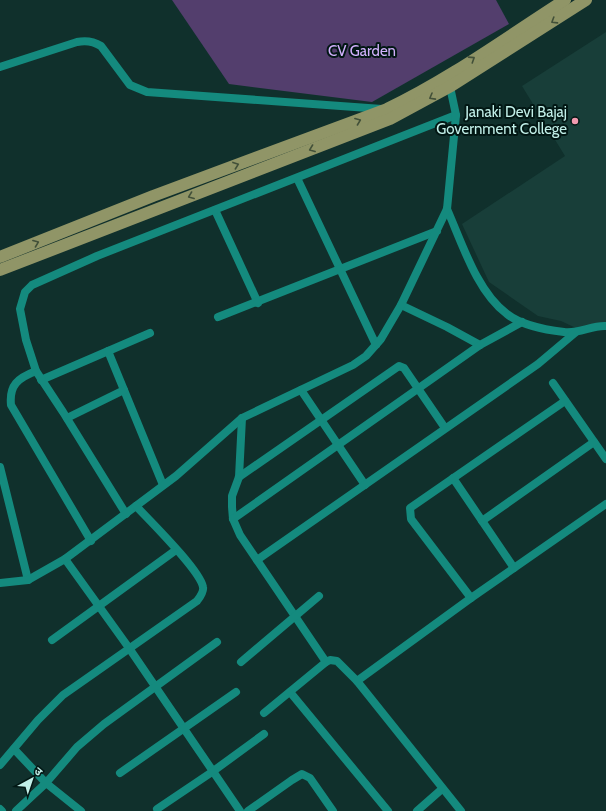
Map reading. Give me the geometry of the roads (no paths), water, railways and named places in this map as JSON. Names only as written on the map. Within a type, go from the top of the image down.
[{"type":"main road","points":[[0,270],[390,119],[565,0]]},
{"type":"main road","points":[[0,257],[153,196],[387,109],[448,81],[586,0]]},
{"type":"street","points":[[0,67],[86,40],[101,46],[130,85],[148,92],[387,109]]},
{"type":"street","points":[[0,584],[28,580],[65,559],[163,486],[242,418],[353,366],[366,356],[376,345],[401,305],[447,209],[456,115],[448,81]]},
{"type":"street","points":[[126,514],[67,418],[36,371],[26,340],[20,309],[25,292],[32,285],[98,256],[456,115]]},
{"type":"street","points":[[297,178],[339,270],[376,345]]},
{"type":"street","points":[[447,209],[485,291],[507,315],[522,322],[565,332],[576,332],[606,326]]},
{"type":"street","points":[[215,210],[258,303]]},
{"type":"street","points":[[218,317],[258,303],[437,230]]},
{"type":"street","points":[[401,305],[480,345]]},
{"type":"street","points":[[233,519],[418,387],[480,345],[522,322]]},
{"type":"street","points":[[257,560],[538,364],[576,332]]},
{"type":"street","points":[[41,380],[150,333]]},
{"type":"street","points":[[108,352],[163,486]]},
{"type":"street","points":[[238,476],[322,421],[399,366],[404,368],[445,428]]},
{"type":"street","points":[[36,371],[26,375],[16,383],[10,393],[11,405],[90,541]]},
{"type":"street","points":[[553,383],[606,459]]},
{"type":"street","points":[[67,418],[124,390]]},
{"type":"street","points":[[301,390],[365,485]]},
{"type":"street","points":[[471,598],[411,519],[410,508],[415,503],[565,401]]},
{"type":"street","points":[[242,418],[238,476],[232,496],[233,519],[240,535],[326,662]]},
{"type":"street","points":[[482,521],[594,442]]},
{"type":"street","points":[[0,467],[28,580]]},
{"type":"street","points":[[453,478],[514,568]]},
{"type":"street","points":[[357,681],[471,598],[606,504]]},
{"type":"street","points":[[0,765],[38,720],[63,695],[197,601],[202,594],[204,589],[201,581],[176,550],[136,506]]},
{"type":"street","points":[[52,640],[176,550]]},
{"type":"street","points":[[65,559],[129,648],[240,811]]},
{"type":"street","points":[[241,662],[319,596]]},
{"type":"street","points":[[16,811],[46,783],[77,747],[104,724],[154,686],[218,642]]},
{"type":"street","points":[[264,713],[326,662],[330,660],[337,660],[357,681],[461,811]]},
{"type":"street","points":[[120,773],[236,692]]},
{"type":"street","points":[[290,692],[388,811]]},
{"type":"street","points":[[157,809],[212,772],[264,734]]},
{"type":"street","points":[[14,749],[46,783],[81,811]]},
{"type":"street","points":[[248,811],[302,774],[310,778],[333,811]]},
{"type":"street","points":[[417,811],[442,789]]},
{"type":"place","name":"Janaki Devi Bajaj Government College","points":[[575,121]]},
{"type":"park label","name":"CV Garden","points":[[362,51]]}]
